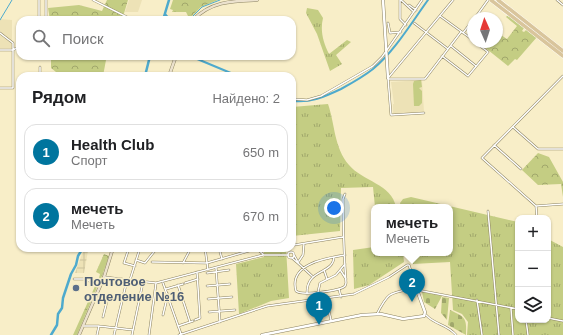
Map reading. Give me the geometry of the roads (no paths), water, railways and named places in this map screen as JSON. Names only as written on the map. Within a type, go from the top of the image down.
[{"type":"main road","points":[[197,16],[201,12],[216,4],[257,0]]},
{"type":"main road","points":[[491,0],[563,56]]},
{"type":"main road","points":[[498,0],[563,51]]},
{"type":"main road","points":[[170,72],[175,60]]},
{"type":"main road","points":[[79,335],[104,277],[112,252]]},
{"type":"street","points":[[39,16],[40,0]]},
{"type":"street","points":[[46,0],[46,16]]},
{"type":"street","points":[[92,0],[125,16]]},
{"type":"street","points":[[383,0],[391,115],[424,113]]},
{"type":"street","points":[[400,0],[414,12]]},
{"type":"street","points":[[400,0],[400,19],[406,25]]},
{"type":"street","points":[[296,99],[311,100],[335,90],[373,66],[387,53],[422,0]]},
{"type":"street","points":[[389,79],[453,0]]},
{"type":"street","points":[[479,12],[488,0]]},
{"type":"street","points":[[557,0],[563,5]]},
{"type":"street","points":[[409,5],[416,10]]},
{"type":"street","points":[[440,16],[467,36]]},
{"type":"street","points":[[388,23],[390,33],[401,32]]},
{"type":"street","points":[[414,23],[448,49]]},
{"type":"street","points":[[389,79],[425,79],[467,27]]},
{"type":"street","points":[[0,33],[13,43],[13,88],[0,88]]},
{"type":"street","points":[[450,46],[476,66]]},
{"type":"street","points":[[0,50],[13,50],[16,48]]},
{"type":"street","points":[[442,56],[468,76],[488,52],[483,48]]},
{"type":"street","points":[[40,67],[40,72]]},
{"type":"street","points":[[537,215],[536,206],[482,158],[563,76]]},
{"type":"street","points":[[513,127],[538,150],[563,149]]},
{"type":"street","points":[[494,145],[521,169]]},
{"type":"street","points":[[345,194],[343,199],[346,279],[345,286],[339,289],[299,294],[295,288],[297,278],[304,268],[315,261],[345,255]]},
{"type":"street","points":[[536,206],[563,204]]},
{"type":"street","points":[[488,211],[499,335]]},
{"type":"street","points":[[296,245],[327,240],[336,237],[344,237]]},
{"type":"street","points":[[299,262],[303,255],[304,244]]},
{"type":"street","points":[[128,252],[124,263],[135,266]]},
{"type":"street","points":[[114,335],[123,298],[139,252]]},
{"type":"street","points":[[136,260],[145,263],[154,252]]},
{"type":"street","points":[[183,263],[189,252]]},
{"type":"street","points":[[205,252],[207,271]]},
{"type":"street","points":[[220,252],[222,259]]},
{"type":"street","points":[[152,262],[207,263],[244,252]]},
{"type":"street","points":[[207,271],[263,255],[288,255],[291,252],[312,276]]},
{"type":"street","points":[[288,255],[299,262]]},
{"type":"street","points":[[306,294],[307,285],[312,276],[332,264],[334,257]]},
{"type":"street","points":[[318,292],[319,285],[341,271],[345,263]]},
{"type":"street","points":[[104,277],[156,284],[164,282],[180,335],[270,306],[341,297],[370,287],[407,264],[409,265],[426,315],[433,322],[442,324],[451,329],[456,335]]},
{"type":"street","points":[[216,268],[220,322]]},
{"type":"street","points":[[156,284],[197,272],[217,272],[230,270]]},
{"type":"street","points":[[324,270],[327,280]]},
{"type":"street","points":[[341,271],[346,279]]},
{"type":"street","points":[[178,326],[200,318],[197,272]]},
{"type":"street","points":[[74,278],[84,279],[95,283]]},
{"type":"street","points":[[166,289],[198,279]]},
{"type":"street","points":[[132,335],[143,282]]},
{"type":"street","points":[[149,335],[156,284]]},
{"type":"street","points":[[207,286],[230,284]]},
{"type":"street","points":[[178,285],[190,322]]},
{"type":"street","points":[[339,289],[341,297]]},
{"type":"street","points":[[377,314],[387,296],[402,290],[417,289],[515,309]]},
{"type":"street","points":[[163,315],[168,294]]},
{"type":"street","points":[[96,295],[123,298]]},
{"type":"street","points":[[103,317],[108,297]]},
{"type":"street","points":[[208,299],[232,297]]},
{"type":"street","points":[[326,298],[331,320]]},
{"type":"street","points":[[477,300],[482,335]]},
{"type":"street","points":[[511,308],[513,335]]},
{"type":"street","points":[[209,312],[235,310]]},
{"type":"street","points":[[263,335],[331,320],[377,314],[403,319],[426,315]]},
{"type":"street","points":[[551,319],[563,321]]},
{"type":"street","points":[[526,323],[528,335]]},
{"type":"street","points":[[83,326],[99,326],[132,330]]},
{"type":"street","points":[[97,335],[99,326]]},
{"type":"waterway","points":[[0,20],[12,0]]},
{"type":"waterway","points":[[164,16],[169,0]]},
{"type":"waterway","points":[[193,16],[202,7],[220,0]]},
{"type":"waterway","points":[[296,101],[305,101],[323,97],[341,89],[369,72],[388,54],[428,0]]},
{"type":"waterway","points":[[146,72],[149,60]]},
{"type":"waterway","points":[[200,60],[228,72]]},
{"type":"waterway","points":[[51,335],[57,325],[58,314],[62,308],[63,298],[80,252]]},
{"type":"place","name":"Почтовое отделение №16","points":[[76,288]]},
{"type":"place","name":"мечеть","points":[[412,302]]},
{"type":"place","name":"Health Club","points":[[319,325]]}]
